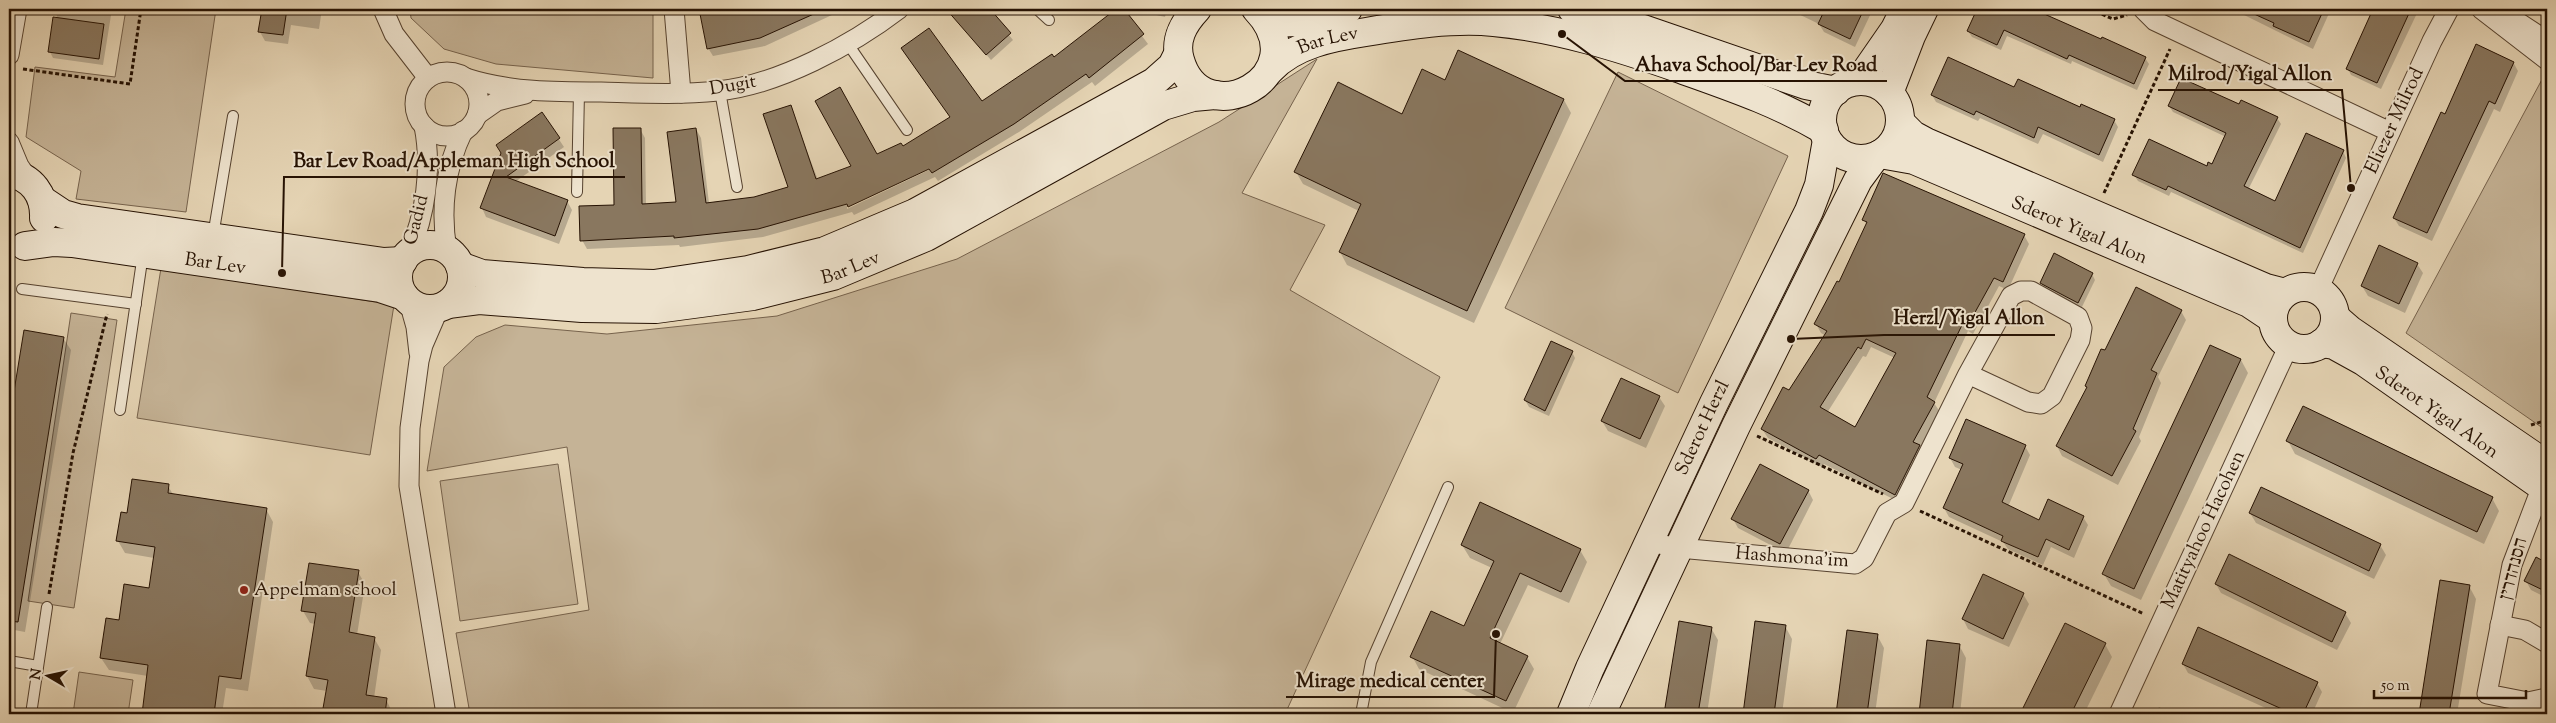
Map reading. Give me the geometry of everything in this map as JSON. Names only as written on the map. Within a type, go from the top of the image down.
[{"type":"street","points":[[13,62],[17,9]]},
{"type":"street","points":[[383,9],[394,34],[428,78]]},
{"type":"street","points":[[674,9],[681,93]]},
{"type":"street","name":"Dugit","points":[[466,78],[493,86],[549,91],[681,93],[720,91],[766,81],[848,44],[874,28],[899,9]]},
{"type":"street","points":[[1197,9],[1185,21],[1179,37],[1178,54],[1183,70],[1193,84],[1207,93],[1215,95]]},
{"type":"street","name":"Bar Lev","points":[[1262,16],[1297,22],[1348,9]]},
{"type":"street","points":[[1572,9],[1643,29],[1806,85],[1848,86],[1875,84],[1889,93],[1897,105],[1900,122],[1894,142],[1878,156],[1864,159],[1848,157],[1834,148],[1826,135],[1823,116],[1825,105],[1848,86],[1895,29],[1905,9]]},
{"type":"street","points":[[1889,93],[1910,36],[1924,9]]},
{"type":"street","name":"Eliezer Milrod","points":[[2318,290],[2390,132],[2449,9]]},
{"type":"street","points":[[2481,9],[2547,60]]},
{"type":"street","points":[[2498,9],[2547,41]]},
{"type":"street","points":[[2143,10],[2155,20],[2178,32],[2390,132]]},
{"type":"street","points":[[1262,16],[1273,33],[1275,49],[1270,70]]},
{"type":"street","name":"Bar Lev","points":[[444,306],[479,300],[582,308],[656,309],[753,296],[833,276],[926,237],[1164,106],[1193,97],[1223,96],[1247,92],[1265,78],[1283,57],[1294,51],[1353,34],[1410,24],[1493,22],[1559,32],[1635,53],[1773,102],[1826,135]]},
{"type":"street","name":"Bar Lev","points":[[454,258],[482,274],[583,282],[654,284],[748,270],[825,251],[915,213],[1154,82],[1172,66],[1178,54]]},
{"type":"street","points":[[447,72],[466,78],[477,95],[476,115],[463,131],[453,135],[443,136],[432,132],[417,117],[415,107],[420,86],[428,78],[447,72]]},
{"type":"street","name":"Dugit","points":[[476,115],[486,107],[512,96],[549,91]]},
{"type":"street","name":"Sderot Yigal Alon","points":[[1900,122],[1913,135],[1926,142],[2266,288],[2284,293]]},
{"type":"street","name":"Gadid","points":[[405,257],[420,221],[426,180],[428,145],[424,126]]},
{"type":"street","name":"Gadid","points":[[454,258],[444,229],[451,159],[463,131]]},
{"type":"street","name":"Sderot Herzl","points":[[1571,714],[1714,403],[1809,211],[1822,176],[1826,135]]},
{"type":"street","points":[[9,142],[27,185],[44,216],[41,228],[34,238],[14,251]]},
{"type":"street","name":"Sderot Yigal Alon","points":[[1878,156],[1914,160],[2249,303],[2273,319]]},
{"type":"street","name":"Sderot Herzl","points":[[1601,714],[1736,426],[1858,180],[1878,156]]},
{"type":"street","name":"Bar Lev","points":[[27,185],[63,214],[77,218],[384,262],[405,257]]},
{"type":"street","name":"Bar Lev","points":[[14,251],[54,242],[380,288],[406,299]]},
{"type":"street","points":[[419,362],[416,327],[398,283],[398,273],[405,257],[427,245],[454,258],[461,287],[444,306],[423,345],[410,428],[408,486],[446,714]]},
{"type":"street","points":[[2301,286],[2318,290],[2329,298],[2334,307],[2336,317],[2334,327],[2322,343],[2303,349],[2289,345],[2278,334],[2273,319],[2276,304],[2284,293],[2301,286]]},
{"type":"street","points":[[1904,503],[1968,374],[2011,296],[2021,291],[2031,291],[2078,316],[2082,328],[2080,340],[2052,396],[2041,404],[2028,402],[1968,374]]},
{"type":"street","points":[[406,299],[428,310],[444,306]]},
{"type":"street","name":"Sderot Yigal Alon","points":[[2336,317],[2350,330],[2545,481]]},
{"type":"street","name":"Sderot Yigal Alon","points":[[2322,343],[2334,345],[2363,361],[2545,481]]},
{"type":"street","name":"Matityahoo Hacohen","points":[[2118,714],[2289,345]]},
{"type":"street","name":"הסנהדרין","points":[[2545,481],[2512,565],[2487,694],[2528,702],[2547,698]]},
{"type":"street","name":"Hashmona'im","points":[[1649,542],[1679,548],[1846,565],[1855,564],[1864,558],[1887,513],[1904,503]]},
{"type":"street","name":"הסנהדרין","points":[[2500,625],[2525,630],[2547,643]]},
{"type":"lane","points":[[1037,9],[1049,20]]},
{"type":"lane","points":[[848,44],[907,130]]},
{"type":"lane","points":[[720,91],[737,187]]},
{"type":"lane","points":[[577,192],[579,92]]},
{"type":"lane","points":[[213,238],[234,116]]},
{"type":"lane","points":[[120,410],[143,254]]},
{"type":"lane","points":[[22,289],[136,304]]},
{"type":"lane","points":[[1361,714],[1371,662],[1448,487]]},
{"type":"lane","points":[[31,714],[47,607]]},
{"type":"lane","points":[[9,661],[38,666]]},
{"type":"path","points":[[13,62],[130,84],[141,9]]},
{"type":"path","points":[[2090,9],[2113,19],[2143,10]]},
{"type":"path","points":[[2094,214],[2178,32]]},
{"type":"path","points":[[47,607],[73,453],[110,300]]},
{"type":"path","points":[[1736,426],[2140,612]]},
{"type":"shaded area","points":[[126,9],[216,9],[186,212],[76,199],[81,171],[26,137],[35,67],[115,77]]},
{"type":"shaded area","points":[[410,9],[653,9],[653,78],[496,64],[444,49],[411,18]]},
{"type":"shaded area","points":[[1317,59],[1242,193],[1325,225],[1290,290],[1440,377],[1285,714],[470,714],[456,633],[589,610],[567,447],[427,471],[444,367],[476,337],[505,325],[607,334],[777,316],[957,259],[1219,122]]},
{"type":"shaded area","points":[[1618,72],[1788,156],[1678,393],[1505,308]]},
{"type":"shaded area","points":[[2547,73],[2547,431],[2406,333]]},
{"type":"shaded area","points":[[161,268],[394,305],[370,455],[137,418]]},
{"type":"shaded area","points":[[71,313],[117,320],[74,608],[28,601]]},
{"type":"shaded area","points":[[558,464],[578,604],[460,621],[440,481]]},
{"type":"shaded area","points":[[79,672],[133,680],[128,714],[73,714]]},
{"type":"building","points":[[262,9],[287,9],[283,35],[258,32]]},
{"type":"building","points":[[728,9],[825,9],[760,38],[707,49],[700,14]]},
{"type":"building","points":[[946,9],[990,9],[1011,33],[986,55]]},
{"type":"building","points":[[1116,9],[1124,9],[1144,34],[1089,78],[1086,74],[1014,124],[932,173],[929,169],[848,207],[847,204],[758,229],[674,238],[674,236],[580,241],[579,206],[614,205],[613,128],[641,128],[642,204],[676,202],[667,132],[696,128],[706,203],[754,197],[788,187],[763,114],[791,105],[816,179],[851,166],[815,101],[840,87],[877,154],[901,143],[903,146],[950,117],[901,48],[929,28],[982,101],[1052,54],[1054,57]]},
{"type":"building","points":[[1825,9],[1864,9],[1850,39],[1818,24]]},
{"type":"building","points":[[1977,9],[2033,9],[2146,57],[2134,84],[2069,55],[2067,59],[2004,30],[1997,45],[1967,31]]},
{"type":"building","points":[[2243,9],[2324,9],[2309,42],[2273,26],[2274,23]]},
{"type":"building","points":[[2373,9],[2411,9],[2377,83],[2346,69]]},
{"type":"building","points":[[53,17],[104,24],[99,59],[48,52]]},
{"type":"building","points":[[2476,44],[2514,62],[2495,104],[2489,101],[2427,233],[2393,218],[2441,112],[2445,114]]},
{"type":"building","points":[[1458,50],[1564,99],[1467,311],[1339,252],[1361,204],[1294,172],[1338,82],[1402,114],[1422,69],[1445,80]]},
{"type":"building","points":[[1948,57],[2014,87],[2018,79],[2080,107],[2081,104],[2115,119],[2099,155],[2038,127],[2034,138],[1976,111],[1974,115],[1931,95]]},
{"type":"building","points":[[2181,78],[2239,104],[2241,100],[2278,117],[2244,186],[2275,201],[2306,133],[2344,150],[2300,248],[2168,186],[2166,190],[2132,175],[2149,139],[2207,166],[2208,162],[2212,164],[2226,133],[2168,106]]},
{"type":"building","points":[[542,112],[560,138],[506,177],[568,200],[555,236],[480,208],[501,153],[496,145]]},
{"type":"building","points":[[1883,173],[2025,234],[2003,282],[1994,278],[1968,325],[1963,323],[1927,397],[1935,402],[1913,442],[1920,445],[1895,495],[1819,455],[1816,459],[1761,429],[1783,387],[1789,390],[1827,331],[1814,324],[1837,281],[1839,282],[1867,222],[1862,220]],"holes":[[[1866,339],[1896,353],[1855,427],[1820,407],[1858,347],[1861,349]]]},
{"type":"building","points":[[2379,245],[2418,263],[2399,304],[2361,286]]},
{"type":"building","points":[[2054,253],[2093,273],[2078,303],[2040,283]]},
{"type":"building","points":[[2136,287],[2182,310],[2151,370],[2157,373],[2133,429],[2136,431],[2112,476],[2056,446],[2087,387],[2085,386],[2101,349],[2105,350]]},
{"type":"building","points":[[24,330],[64,337],[18,622],[9,621],[9,422]]},
{"type":"building","points":[[1551,341],[1573,351],[1545,411],[1524,400]]},
{"type":"building","points":[[2210,345],[2241,359],[2134,589],[2102,574]]},
{"type":"building","points":[[1621,378],[1660,396],[1640,439],[1601,421]]},
{"type":"building","points":[[2303,406],[2493,497],[2477,532],[2286,441]]},
{"type":"building","points":[[1966,419],[2026,445],[2002,502],[2039,520],[2048,499],[2084,516],[2069,550],[2046,539],[2038,557],[2001,541],[2003,536],[1943,508],[1963,464],[1949,458]]},
{"type":"building","points":[[1760,464],[1809,490],[1780,544],[1731,519]]},
{"type":"building","points":[[132,479],[169,484],[168,493],[267,508],[241,679],[219,676],[214,714],[142,714],[148,665],[100,658],[106,618],[119,620],[124,584],[149,588],[155,547],[116,541],[121,512],[127,513]]},
{"type":"building","points":[[2261,487],[2381,544],[2369,571],[2249,513]]},
{"type":"building","points":[[1480,502],[1581,549],[1561,592],[1520,573],[1490,638],[1528,656],[1506,701],[1410,657],[1431,611],[1464,626],[1494,561],[1461,545]]},
{"type":"building","points":[[2229,554],[2346,612],[2332,642],[2215,584]]},
{"type":"building","points":[[2536,557],[2547,563],[2547,592],[2524,581]]},
{"type":"building","points":[[309,563],[359,570],[349,632],[375,637],[366,695],[387,698],[385,714],[322,714],[328,680],[306,676],[316,613],[301,611]]},
{"type":"building","points":[[1983,574],[2024,593],[2003,639],[1962,619]]},
{"type":"building","points":[[2440,580],[2470,585],[2449,714],[2419,714]]},
{"type":"building","points":[[1679,621],[1712,627],[1698,714],[1664,714]]},
{"type":"building","points":[[1755,621],[1786,625],[1774,714],[1743,714]]},
{"type":"building","points":[[2065,623],[2106,643],[2071,714],[2020,714]]},
{"type":"building","points":[[2198,627],[2318,682],[2303,714],[2293,714],[2182,664]]},
{"type":"building","points":[[1847,630],[1878,634],[1867,714],[1836,714]]},
{"type":"building","points":[[1927,640],[1960,644],[1952,714],[1919,714]]},
{"type":"place","name":"Ahava School/Bar Lev Road","points":[[1562,34]]},
{"type":"place","name":"Milrod/Yigal Allon","points":[[2351,188]]},
{"type":"place","name":"Bar Lev Road/Appleman High School","points":[[282,273]]},
{"type":"place","name":"Herzl/Yigal Allon","points":[[1791,339]]},
{"type":"place","name":"Appelman school","points":[[244,590]]},
{"type":"place","name":"Mirage medical center","points":[[1496,634]]}]
